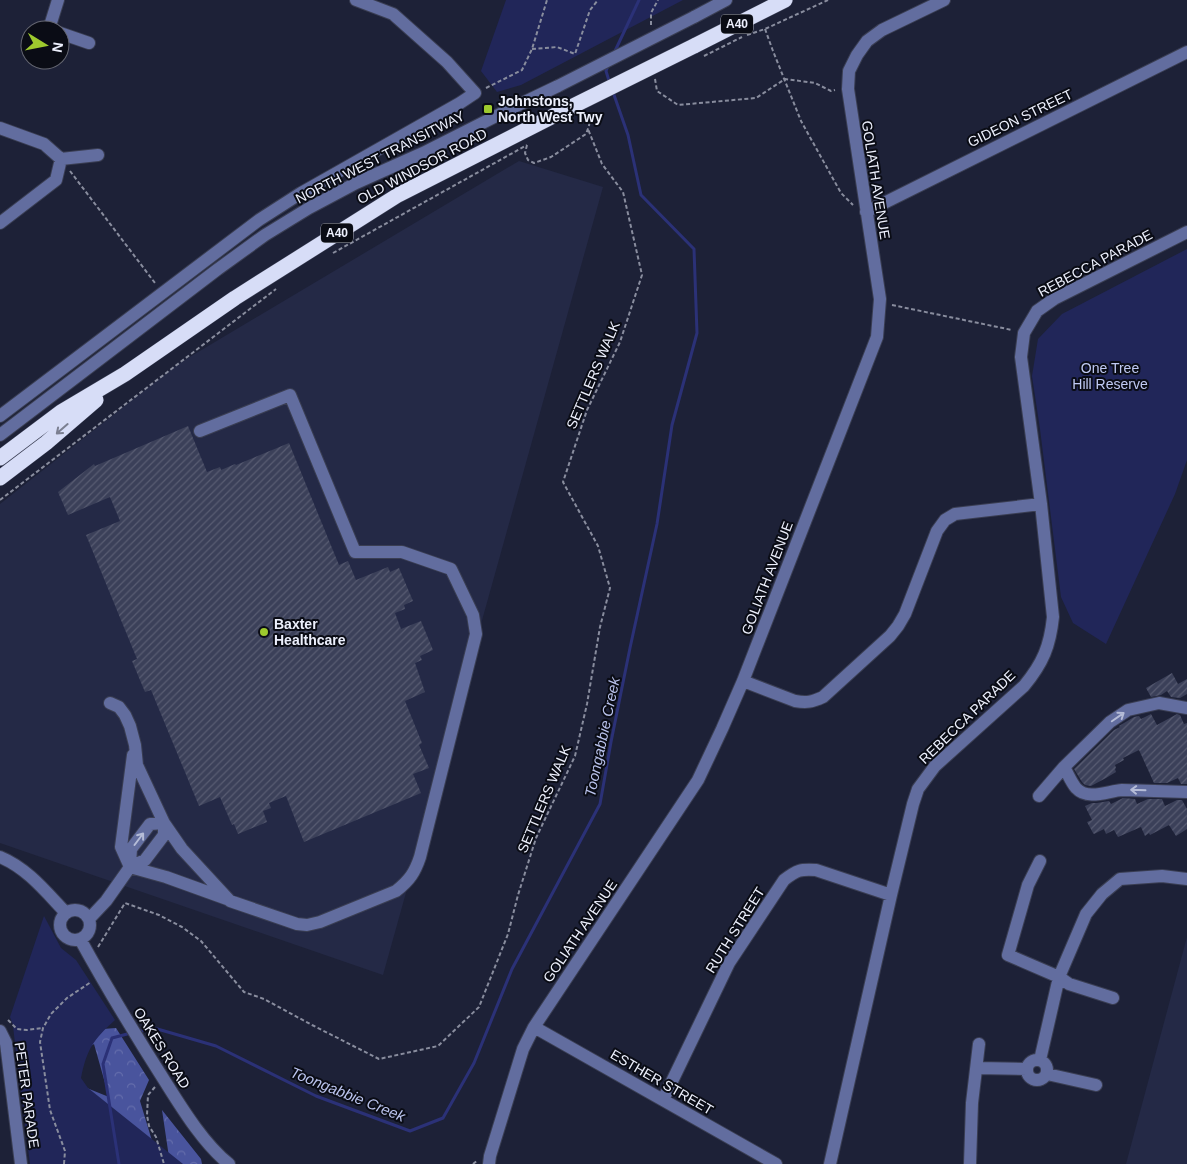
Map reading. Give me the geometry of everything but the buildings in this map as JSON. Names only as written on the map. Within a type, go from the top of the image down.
[{"type":"highway","name":"OLD WINDSOR ROAD","points":[[0,458],[61,412],[125,374],[235,298],[398,195],[782,1]]},
{"type":"highway","name":"OLD WINDSOR ROAD","points":[[0,478],[46,443],[125,374]]},
{"type":"street","points":[[54,20],[58,0]]},
{"type":"street","name":"NORTH WEST TRANSITWAY","points":[[0,435],[218,269],[265,235],[309,208],[356,183],[558,86],[726,0]]},
{"type":"street","name":"GOLIATH AVENUE","points":[[489,1164],[523,1049],[534,1027],[698,780],[722,729],[743,681],[877,337],[880,299],[848,89],[849,71],[867,41],[882,30],[944,0]]},
{"type":"street","points":[[0,416],[259,220],[475,93],[447,62],[393,14],[363,1]]},
{"type":"street","points":[[70,36],[89,43]]},
{"type":"street","name":"GIDEON STREET","points":[[866,212],[1187,52]]},
{"type":"street","points":[[0,128],[44,144],[61,160],[98,156]]},
{"type":"street","points":[[0,223],[56,180],[61,160]]},
{"type":"street","name":"REBECCA PARADE","points":[[830,1164],[891,895],[918,790],[935,766],[1024,686],[1036,672],[1043,659],[1051,631],[1053,617],[1041,504],[1021,357],[1024,333],[1037,311],[1054,299],[1187,232]]},
{"type":"street","points":[[130,867],[166,877],[297,924],[307,925],[320,922],[396,891],[406,883],[415,870],[420,857],[476,634],[473,615],[451,569],[402,552],[355,552],[290,395],[200,431]]},
{"type":"street","points":[[743,681],[794,701],[813,702],[823,697],[890,636],[898,626],[905,614],[937,531],[945,520],[956,514],[1041,504]]},
{"type":"street","points":[[110,703],[120,707],[130,726],[135,745],[137,765],[164,823],[182,849],[230,901]]},
{"type":"street","points":[[1039,796],[1110,722],[1128,710],[1159,703],[1187,708]]},
{"type":"street","points":[[130,867],[121,847],[135,745]]},
{"type":"street","points":[[1064,768],[1077,789],[1088,794],[1100,794],[1113,790],[1187,792]]},
{"type":"street","points":[[130,867],[131,849],[150,824],[164,823]]},
{"type":"street","points":[[89,919],[106,901],[130,867],[145,860],[164,835],[164,823]]},
{"type":"street","points":[[0,857],[21,868],[66,913]]},
{"type":"street","points":[[1040,861],[1028,885],[1008,955],[1076,986],[1114,998]]},
{"type":"street","name":"RUTH STREET","points":[[663,1100],[729,963],[784,880],[795,871],[805,869],[816,870],[891,895]]},
{"type":"street","points":[[1040,1060],[1059,977],[1086,914],[1102,894],[1120,879],[1162,876],[1187,879]]},
{"type":"street","points":[[79,910],[87,915],[90,929],[85,937],[71,940],[67,938],[61,930],[61,920],[66,913],[79,910]]},
{"type":"street","name":"OAKES ROAD","points":[[80,939],[148,1056],[188,1117],[229,1164]]},
{"type":"street","name":"ESTHER STREET","points":[[534,1027],[663,1100],[755,1159],[776,1164]]},
{"type":"street","name":"PETER PARADE","points":[[0,1031],[6,1043],[21,1164]]},
{"type":"street","points":[[970,1164],[972,1102],[979,1044]]},
{"type":"street","points":[[1040,1060],[1044,1062],[1048,1069],[1045,1077],[1037,1081],[1030,1077],[1027,1069],[1032,1062],[1040,1060]]},
{"type":"street","points":[[976,1068],[1027,1069]]},
{"type":"street","points":[[1047,1074],[1096,1085]]},
{"type":"path","points":[[475,93],[522,70],[532,49],[547,0]]},
{"type":"path","points":[[532,49],[558,47],[575,54],[590,10],[598,0]]},
{"type":"path","points":[[651,13],[658,0]]},
{"type":"path","points":[[742,37],[765,29],[828,0]]},
{"type":"path","points":[[765,29],[802,120],[841,193],[857,210],[866,212]]},
{"type":"path","points":[[657,91],[678,105],[756,98],[785,79],[815,83],[831,91],[848,89]]},
{"type":"path","points":[[527,145],[525,153],[528,160],[534,164],[551,157],[586,134],[590,126],[590,116]]},
{"type":"path","name":"SETTLERS WALK","points":[[98,947],[125,903],[159,915],[201,940],[244,992],[264,999],[379,1059],[438,1046],[479,1007],[508,934],[536,838],[575,756],[587,704],[600,627],[610,588],[598,546],[564,482],[586,410],[620,342],[642,275],[623,192],[602,164],[588,129]]},
{"type":"path","points":[[332,254],[532,142]]},
{"type":"path","points":[[61,160],[163,294]]},
{"type":"path","points":[[0,500],[275,290]]},
{"type":"path","points":[[879,302],[1024,333]]},
{"type":"path","points":[[64,1164],[65,1151],[50,1110],[40,1042],[43,1028],[51,1014],[67,998],[92,982]]},
{"type":"path","points":[[8,1020],[17,1029],[43,1028]]},
{"type":"path","points":[[156,1085],[148,1096],[146,1115],[149,1126],[156,1137],[164,1164]]},
{"type":"shaded area","points":[[519,161],[603,187],[383,975],[0,843],[0,504],[178,364]]},
{"type":"shaded area","points":[[1187,937],[1187,1164],[1126,1164]]},
{"type":"green space","points":[[506,0],[683,0],[521,85],[497,92],[481,71]]},
{"type":"green space","name":"One Tree Hill Reserve","points":[[1187,249],[1187,460],[1175,494],[1106,644],[1073,623],[1061,597],[1032,376],[1038,339],[1062,314]]},
{"type":"green space","points":[[44,916],[61,948],[76,960],[115,1020],[96,1039],[89,1052],[81,1078],[88,1088],[183,1164],[30,1164],[13,1025],[10,1017]]},
{"type":"green space","points":[[116,1028],[149,1080],[140,1101],[156,1154],[67,1080],[109,1097],[94,1044],[70,1059],[76,1031]]},
{"type":"green space","points":[[162,1110],[201,1159],[202,1164],[170,1164]]},
{"type":"waterway","name":"Toongabbie Creek","points":[[615,51],[639,0]]},
{"type":"waterway","name":"Toongabbie Creek","points":[[608,66],[606,71],[610,84]]},
{"type":"waterway","name":"Toongabbie Creek","points":[[137,1032],[154,1028],[216,1046],[316,1096],[410,1131],[443,1118],[474,1063],[512,969],[600,804],[630,648],[657,524],[672,425],[697,333],[694,249],[641,195],[628,135],[613,92]]},
{"type":"waterway","name":"Toongabbie Creek","points":[[119,1164],[103,1064],[112,1038],[131,1033]]},
{"type":"place","name":"Johnstons, North West Twy","points":[[488,109]]},
{"type":"place","name":"Baxter Healthcare","points":[[264,632]]}]
